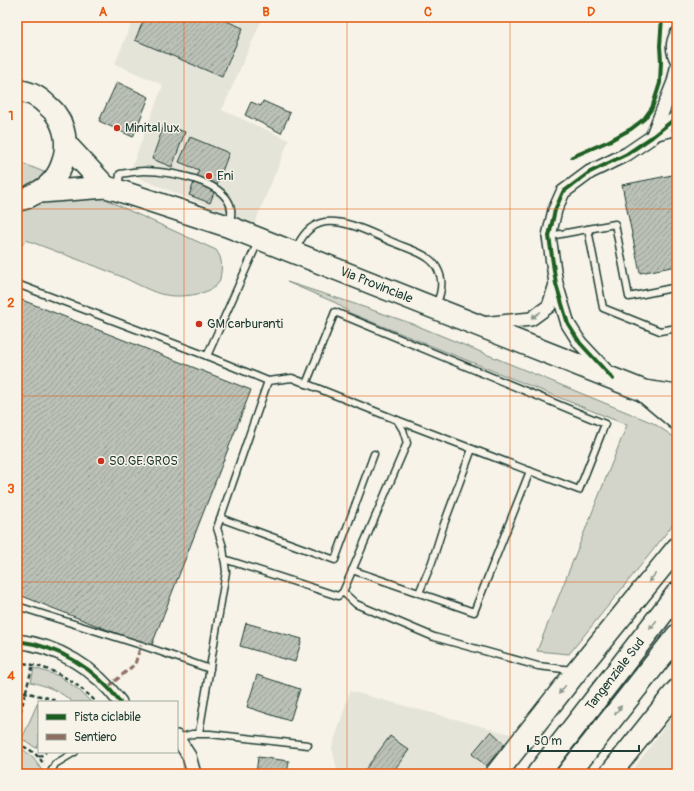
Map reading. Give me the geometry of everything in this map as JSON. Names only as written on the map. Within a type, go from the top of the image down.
[{"type":"highway","name":"Tangenziale Sud","points":[[538,774],[677,594]]},
{"type":"highway","name":"Tangenziale Sud","points":[[568,774],[677,636]]},
{"type":"main road","name":"Via Provinciale","points":[[17,90],[25,91],[36,96],[56,114],[63,129],[66,144],[62,166],[52,182],[41,192]]},
{"type":"main road","name":"Via Provinciale","points":[[66,144],[112,188]]},
{"type":"main road","name":"Via Provinciale","points":[[17,200],[21,200],[41,192],[112,188],[227,226],[644,391]]},
{"type":"main road","points":[[644,391],[677,396]]},
{"type":"main road","points":[[644,391],[677,419]]},
{"type":"main road","points":[[496,774],[677,548]]},
{"type":"main road","points":[[610,774],[677,690]]},
{"type":"street","points":[[677,34],[673,47],[674,55],[677,60]]},
{"type":"street","points":[[652,137],[674,82],[677,68]]},
{"type":"street","points":[[613,379],[580,343],[568,324],[556,284],[549,236],[555,210],[564,192],[590,172],[627,154],[652,137],[677,117]]},
{"type":"street","points":[[477,325],[531,319],[549,306],[556,284]]},
{"type":"street","points":[[17,641],[49,648],[71,658],[100,680],[119,701]]},
{"type":"street","points":[[178,738],[189,756],[194,774]]},
{"type":"lane","points":[[652,137],[677,132]]},
{"type":"lane","points":[[112,188],[120,174],[136,171],[151,171],[196,180],[217,189],[228,200],[232,210],[232,216],[227,226]]},
{"type":"lane","points":[[294,252],[301,238],[311,227],[325,222],[334,222],[353,226],[418,253],[430,260],[438,270],[442,282],[440,296],[435,308]]},
{"type":"lane","points":[[549,236],[615,224],[629,297],[677,287]]},
{"type":"lane","points":[[588,229],[603,308],[660,331],[677,328]]},
{"type":"lane","points":[[207,356],[259,239]]},
{"type":"lane","points":[[17,284],[207,356],[268,381],[292,378],[306,384],[397,420],[579,490],[604,424],[335,312],[306,384]]},
{"type":"lane","points":[[199,733],[226,572],[223,547],[217,528],[268,381]]},
{"type":"lane","points":[[224,559],[338,596],[343,592],[406,443],[404,430],[397,420]]},
{"type":"lane","points":[[419,593],[432,562],[444,524],[472,449]]},
{"type":"lane","points":[[220,518],[334,560],[374,454]]},
{"type":"lane","points":[[352,570],[474,612],[530,471]]},
{"type":"lane","points":[[343,592],[356,604],[434,637],[538,666],[577,671]]},
{"type":"lane","points":[[17,606],[141,645],[210,669]]},
{"type":"lane","points":[[178,738],[199,733],[308,746]]},
{"type":"lane","points":[[50,774],[55,764],[73,753]]},
{"type":"path","points":[[17,662],[33,664],[59,673],[81,687],[95,701]]},
{"type":"path","points":[[17,725],[33,664]]},
{"type":"path","points":[[17,690],[55,701]]},
{"type":"path","points":[[17,744],[26,747],[39,757],[50,774]]},
{"type":"path","points":[[39,757],[45,753]]},
{"type":"shaded area","points":[[134,17],[263,17],[222,110],[289,140],[254,225],[129,174],[163,85],[115,64]]},
{"type":"shaded area","points":[[17,161],[85,189],[216,250],[220,257],[221,263],[220,279],[212,289],[205,292],[172,296],[155,292],[108,271],[26,240],[17,251]]},
{"type":"shaded area","points":[[287,282],[413,324],[653,423],[677,439],[677,519],[569,654],[537,651],[627,425],[350,313],[336,303]]},
{"type":"shaded area","points":[[34,668],[59,676],[79,690],[90,701],[71,701],[53,689],[31,682]]},
{"type":"shaded area","points":[[350,691],[514,735],[483,774],[338,774],[332,748]]},
{"type":"shaded area","points":[[38,702],[38,745],[36,748],[22,739]]},
{"type":"shaded area","points":[[677,710],[677,774],[630,774]]},
{"type":"shaded area","points":[[17,747],[33,758],[44,774],[17,769]]},
{"type":"building","points":[[145,17],[217,17],[243,28],[222,77],[135,40]]},
{"type":"building","points":[[117,82],[149,97],[133,137],[99,121]]},
{"type":"building","points":[[263,101],[290,113],[281,133],[245,115],[251,102],[261,106]]},
{"type":"building","points":[[164,125],[185,132],[172,167],[152,159]]},
{"type":"building","points":[[190,137],[229,153],[210,203],[189,195],[199,170],[179,162]]},
{"type":"building","points":[[677,174],[677,266],[640,273],[622,185]]},
{"type":"building","points":[[17,298],[251,390],[151,647],[17,594],[17,492],[21,482],[17,481]]},
{"type":"building","points":[[246,623],[302,639],[295,662],[240,646]]},
{"type":"building","points":[[257,675],[300,689],[290,721],[247,707]]},
{"type":"building","points":[[491,731],[505,744],[486,766],[472,754]]},
{"type":"building","points":[[390,736],[409,750],[391,774],[362,774]]},
{"type":"building","points":[[258,757],[289,761],[287,774],[256,774]]},
{"type":"marked path","points":[[108,687],[135,664],[141,645]]},
{"type":"cycle path","points":[[572,157],[609,141],[631,129],[644,119],[652,108],[660,83],[662,17]]},
{"type":"cycle path","points":[[613,379],[580,343],[568,324],[556,284],[549,236],[555,210],[563,192],[590,172],[627,154],[652,137],[677,117]]},
{"type":"cycle path","points":[[17,641],[47,648],[74,661],[99,679],[119,701]]},
{"type":"place","name":"Minital lux","points":[[117,128]]},
{"type":"place","name":"Eni","points":[[209,176]]},
{"type":"place","name":"GM carburanti","points":[[199,324]]},
{"type":"place","name":"SO.GE.GROS","points":[[101,461]]}]
